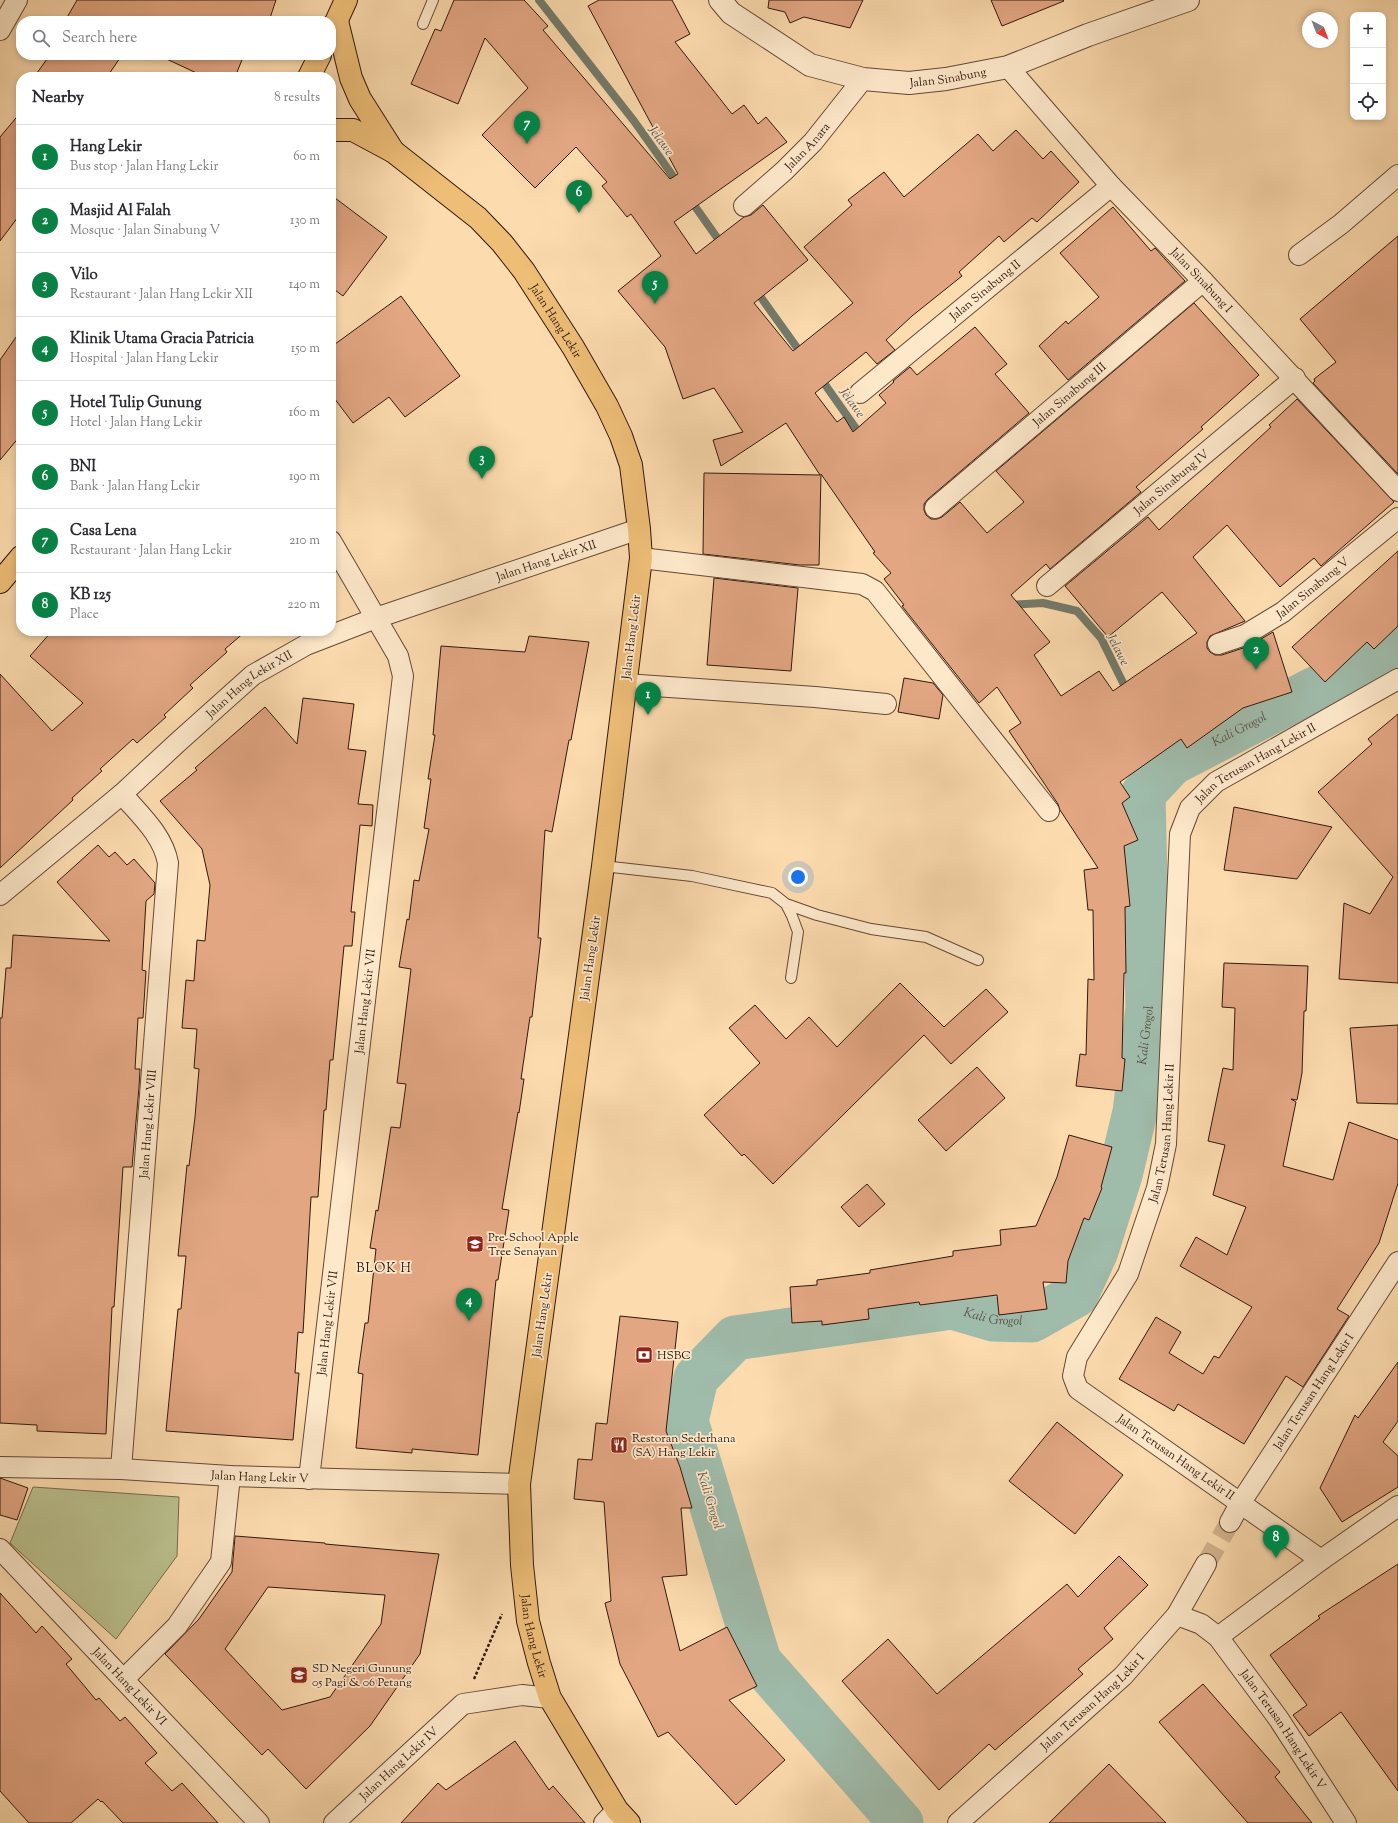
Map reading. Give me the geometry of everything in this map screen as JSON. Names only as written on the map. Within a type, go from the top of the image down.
[{"type":"main road","points":[[336,22],[346,0]]},
{"type":"main road","name":"Jalan Hang Lekir","points":[[336,33],[351,78],[360,99],[394,152]]},
{"type":"main road","points":[[312,72],[318,60]]},
{"type":"main road","name":"Jalan Hang Lekir","points":[[336,130],[353,130],[394,152],[478,218],[502,244],[524,271],[573,347],[607,406],[621,436],[631,465],[640,529],[641,558],[624,684],[603,866],[519,1484],[522,1565],[528,1621],[550,1698],[617,1819]]},
{"type":"main road","points":[[0,582],[16,563]]},
{"type":"street","points":[[0,30],[17,0]]},
{"type":"street","name":"Jalan Sinabung","points":[[720,0],[731,13],[810,65],[862,79],[910,83],[946,79],[1008,67],[1088,35],[1188,0]]},
{"type":"street","name":"Jalan Sinabung I","points":[[1008,67],[1111,186],[1295,378],[1398,491]]},
{"type":"street","name":"Jalan Anara","points":[[744,206],[784,171],[813,142],[862,79]]},
{"type":"street","points":[[1299,255],[1341,224],[1398,175]]},
{"type":"street","name":"Jalan Sinabung II","points":[[860,393],[1111,186]]},
{"type":"street","name":"Jalan Sinabung III","points":[[935,508],[1203,281]]},
{"type":"street","name":"Jalan Sinabung IV","points":[[1047,586],[1295,378]]},
{"type":"street","name":"Jalan Sinabung V","points":[[1218,644],[1245,635],[1283,612],[1398,518]]},
{"type":"street","name":"Jalan Hang Lekir XII","points":[[336,633],[640,529]]},
{"type":"street","name":"Jalan Hang Lekir VII","points":[[309,1479],[403,676],[398,656],[336,550]]},
{"type":"street","points":[[641,558],[862,584],[869,587],[875,591],[1049,810]]},
{"type":"street","name":"Jalan Hang Lekir XII","points":[[0,895],[122,794],[176,743],[253,675],[306,644],[328,636]]},
{"type":"street","name":"Jalan Terusan Hang Lekir II","points":[[1321,1560],[1241,1502],[1078,1389],[1073,1376],[1077,1357],[1128,1274],[1158,1181],[1166,1144],[1180,834],[1190,808],[1216,782],[1398,679]]},
{"type":"street","points":[[624,684],[815,697],[886,704]]},
{"type":"street","name":"Jalan Hang Lekir VIII","points":[[121,1469],[168,863],[166,852],[161,841],[122,794]]},
{"type":"street","name":"Jalan Terusan Hang Lekir I","points":[[1230,1522],[1241,1502],[1398,1262]]},
{"type":"street","name":"Jalan Hang Lekir V","points":[[0,1467],[121,1469],[230,1476],[309,1479],[519,1484]]},
{"type":"street","points":[[124,1679],[177,1626],[221,1562],[230,1476]]},
{"type":"street","points":[[1218,1637],[1321,1560],[1398,1506]]},
{"type":"street","name":"Jalan Hang Lekir VI","points":[[0,1549],[259,1823]]},
{"type":"street","name":"Jalan Terusan Hang Lekir I","points":[[958,1823],[1123,1676],[1177,1615],[1206,1564]]},
{"type":"street","name":"Jalan Terusan Hang Lekir V","points":[[1177,1615],[1201,1624],[1218,1637],[1278,1718],[1346,1823]]},
{"type":"street","points":[[463,1704],[522,1695],[550,1698]]},
{"type":"street","name":"Jalan Hang Lekir IV","points":[[334,1823],[463,1704]]},
{"type":"lane","points":[[423,24],[433,0]]},
{"type":"lane","points":[[603,866],[692,876],[772,893],[786,904],[817,915],[871,929],[926,937],[978,960]]},
{"type":"lane","points":[[786,904],[798,932],[791,978]]},
{"type":"path","points":[[463,1704],[504,1608]]},
{"type":"green space","points":[[33,1487],[179,1497],[177,1556],[116,1639],[10,1543]]},
{"type":"building","points":[[77,0],[276,0],[271,16],[68,16]]},
{"type":"building","points":[[454,0],[524,0],[548,26],[543,30],[670,179],[678,174],[588,6],[599,0],[672,0],[690,34],[675,42],[732,114],[744,105],[758,124],[766,117],[787,142],[674,222],[696,254],[744,217],[751,215],[763,205],[808,260],[754,303],[793,351],[853,303],[804,247],[852,205],[848,200],[884,172],[904,197],[978,134],[993,151],[1016,130],[1043,159],[1051,151],[1079,182],[1037,222],[1032,218],[1004,242],[999,236],[959,272],[962,276],[912,316],[886,340],[895,350],[877,364],[866,352],[815,393],[837,422],[844,417],[853,432],[886,403],[879,395],[894,382],[893,381],[910,367],[917,375],[975,327],[1007,364],[995,374],[1029,413],[928,499],[924,504],[924,510],[926,515],[931,519],[942,517],[960,502],[987,533],[1024,502],[996,471],[1194,303],[1259,375],[1201,427],[1203,429],[1136,487],[1141,492],[1050,569],[1046,564],[1011,595],[1050,642],[1034,655],[1061,696],[1099,671],[1113,691],[1197,633],[1162,592],[1108,637],[1065,586],[1148,517],[1159,530],[1271,427],[1269,425],[1297,399],[1394,502],[1321,566],[1314,558],[1280,587],[1227,525],[1193,557],[1245,621],[1210,636],[1207,642],[1207,648],[1215,655],[1222,655],[1249,646],[1273,632],[1292,692],[1243,708],[1187,748],[1181,739],[1120,782],[1130,797],[1122,803],[1138,840],[1124,846],[1130,906],[1125,907],[1126,973],[1124,973],[1122,1058],[1125,1059],[1122,1091],[1076,1086],[1080,1054],[1086,1055],[1088,979],[1094,980],[1093,910],[1088,910],[1084,870],[1098,868],[1060,810],[1058,804],[1009,731],[1021,723],[997,687],[979,703],[902,606],[904,605],[884,579],[891,573],[873,553],[875,552],[821,474],[819,565],[800,565],[703,554],[704,473],[820,475],[786,423],[721,466],[713,440],[743,432],[714,388],[683,399],[665,347],[618,291],[661,256],[631,214],[627,217],[602,186],[607,182],[576,147],[535,188],[482,135],[528,88],[485,38],[458,104],[411,84],[435,29],[441,31]]},
{"type":"building","points":[[769,0],[863,0],[850,28],[804,17],[790,23],[785,12],[768,8]]},
{"type":"building","points":[[991,0],[1063,0],[1064,1],[1002,26]]},
{"type":"building","points":[[46,60],[119,60],[110,72],[38,72]]},
{"type":"building","points":[[169,60],[242,60],[237,72],[194,72]]},
{"type":"building","points":[[16,118],[16,220],[0,241],[0,137]]},
{"type":"building","points":[[336,199],[387,237],[343,296],[336,291]]},
{"type":"building","points":[[1113,207],[1151,251],[1155,248],[1185,281],[1068,380],[1039,346],[1066,321],[1068,324],[1099,297],[1060,253]]},
{"type":"building","points":[[1398,236],[1398,474],[1313,383],[1315,381],[1314,379],[1336,362],[1300,319]]},
{"type":"building","points":[[401,296],[460,376],[405,417],[389,397],[353,423],[336,401],[336,343]]},
{"type":"building","points":[[16,337],[16,441],[0,460],[0,360]]},
{"type":"building","points":[[1398,551],[1398,626],[1374,649],[1367,642],[1325,682],[1292,647]]},
{"type":"building","points":[[714,578],[798,588],[791,671],[707,665]]},
{"type":"building","points":[[48,636],[240,636],[225,649],[227,652],[190,685],[193,688],[164,715],[166,717],[137,743],[133,739],[100,769],[102,771],[72,798],[73,800],[0,868],[0,674],[52,731],[83,703],[30,656]]},
{"type":"building","points":[[529,636],[589,642],[552,832],[545,830],[538,938],[541,938],[532,1017],[530,1017],[521,1079],[524,1079],[502,1209],[509,1210],[498,1280],[496,1280],[478,1455],[412,1449],[412,1453],[356,1448],[363,1374],[358,1373],[365,1323],[368,1323],[376,1249],[370,1248],[376,1210],[378,1211],[391,1127],[400,1128],[406,1084],[397,1083],[411,969],[399,967],[407,919],[409,920],[414,880],[419,881],[429,829],[424,828],[431,779],[428,779],[435,735],[433,735],[441,646],[525,652]]},
{"type":"building","points":[[904,678],[933,683],[943,695],[939,719],[898,712]]},
{"type":"building","points":[[303,698],[354,704],[348,749],[366,751],[358,804],[373,805],[372,826],[360,825],[351,912],[355,912],[352,946],[344,946],[333,1060],[330,1060],[326,1110],[324,1110],[318,1197],[311,1197],[303,1333],[298,1332],[295,1373],[299,1373],[293,1440],[166,1431],[178,1309],[181,1309],[186,1256],[178,1256],[187,1165],[189,1166],[195,1117],[199,1069],[194,1068],[197,1029],[182,1028],[186,980],[194,981],[197,940],[205,941],[210,885],[202,849],[160,801],[197,770],[195,768],[265,707],[297,744]]},
{"type":"building","points":[[1398,714],[1398,983],[1339,979],[1344,903],[1370,914],[1393,877],[1318,792],[1372,744],[1368,739]]},
{"type":"building","points":[[1234,807],[1332,827],[1297,879],[1224,870]]},
{"type":"building","points":[[98,845],[109,857],[115,852],[127,865],[134,859],[155,883],[154,894],[146,901],[142,970],[146,971],[143,1018],[138,1018],[135,1069],[140,1069],[139,1087],[132,1167],[123,1167],[114,1307],[112,1307],[106,1434],[37,1431],[37,1425],[0,1423],[0,1018],[2,1018],[6,968],[11,968],[13,935],[110,941],[57,882]]},
{"type":"building","points":[[1224,963],[1308,966],[1306,1011],[1304,1011],[1302,1073],[1297,1100],[1291,1099],[1296,1102],[1283,1166],[1333,1180],[1349,1122],[1398,1140],[1398,1183],[1379,1243],[1337,1309],[1349,1316],[1303,1387],[1286,1376],[1244,1444],[1178,1404],[1174,1411],[1119,1379],[1156,1317],[1181,1332],[1169,1353],[1203,1374],[1214,1356],[1219,1358],[1252,1307],[1180,1266],[1196,1237],[1227,1255],[1246,1207],[1213,1195],[1225,1145],[1208,1141],[1223,1068],[1233,1070],[1235,1008],[1222,1007]]},
{"type":"building","points":[[900,983],[944,1027],[986,989],[1008,1012],[951,1064],[924,1035],[773,1184],[744,1154],[742,1156],[704,1115],[760,1063],[729,1028],[755,1005],[786,1039],[809,1017],[837,1047]]},
{"type":"building","points":[[1398,1025],[1398,1104],[1357,1103],[1350,1028]]},
{"type":"building","points":[[977,1067],[1005,1098],[946,1151],[918,1120]]},
{"type":"building","points":[[1069,1135],[1112,1147],[1101,1187],[1102,1188],[1089,1220],[1084,1218],[1068,1261],[1066,1283],[1043,1282],[1047,1309],[999,1315],[997,1295],[920,1305],[919,1302],[868,1309],[869,1319],[822,1325],[822,1321],[792,1323],[790,1287],[817,1285],[817,1280],[870,1273],[870,1270],[953,1256],[953,1251],[1001,1245],[1000,1230],[1036,1226],[1057,1177]]},
{"type":"building","points":[[867,1184],[885,1204],[859,1227],[841,1207]]},
{"type":"building","points":[[620,1316],[678,1322],[666,1431],[680,1467],[692,1508],[681,1508],[687,1575],[662,1577],[680,1651],[727,1627],[757,1686],[729,1700],[785,1760],[736,1805],[668,1732],[658,1737],[620,1664],[605,1603],[611,1601],[604,1502],[574,1499],[578,1459],[592,1460],[596,1423],[607,1424]]},
{"type":"building","points":[[1398,1362],[1398,1421],[1383,1442],[1398,1456],[1398,1487],[1342,1522],[1320,1488],[1355,1415],[1358,1418]]},
{"type":"building","points":[[1057,1422],[1123,1475],[1075,1534],[1009,1481]]},
{"type":"building","points":[[0,1478],[28,1488],[17,1520],[0,1515]]},
{"type":"building","points":[[235,1536],[439,1554],[420,1654],[370,1726],[306,1789],[268,1749],[262,1755],[165,1654],[199,1619],[232,1572]],"holes":[[[268,1587],[385,1595],[381,1624],[330,1697],[282,1710],[225,1649]]]},
{"type":"building","points":[[1119,1556],[1148,1585],[1104,1628],[1113,1639],[1078,1669],[1083,1674],[995,1750],[989,1744],[939,1790],[842,1681],[888,1639],[937,1694],[1067,1584],[1078,1597]]},
{"type":"building","points":[[1398,1564],[1398,1791],[1341,1712],[1309,1736],[1293,1715],[1307,1705],[1270,1655],[1320,1618],[1318,1616]]},
{"type":"building","points":[[0,1593],[36,1633],[42,1626],[72,1659],[66,1664],[96,1700],[99,1698],[120,1721],[125,1717],[157,1753],[145,1763],[172,1791],[182,1783],[218,1823],[123,1823],[102,1801],[101,1802],[98,1799],[71,1823],[29,1823],[0,1791]]},
{"type":"building","points":[[1203,1684],[1280,1772],[1275,1777],[1312,1823],[1248,1823],[1159,1722]]},
{"type":"building","points":[[515,1741],[549,1790],[553,1786],[585,1823],[401,1823],[438,1783],[446,1790]]},
{"type":"building","points":[[1109,1764],[1166,1823],[1049,1823]]},
{"type":"waterway","name":"Jelawe","points":[[539,0],[634,121],[680,186]]},
{"type":"waterway","name":"Jelawe","points":[[689,198],[723,246]]},
{"type":"waterway","name":"Jelawe","points":[[755,289],[803,356]]},
{"type":"waterway","name":"Jelawe","points":[[819,376],[862,437]]},
{"type":"waterway","name":"Jelawe","points":[[1009,605],[1043,603],[1077,611],[1101,638],[1128,693]]},
{"type":"waterway","name":"Kali Grogol","points":[[901,1823],[759,1661],[686,1421],[696,1378],[735,1338],[952,1307],[993,1319],[1032,1320],[1076,1295],[1096,1251],[1120,1175],[1135,1112],[1148,1008],[1143,794],[1172,763],[1398,646]]},
{"type":"waterway","name":"Jelawe","points":[[1158,742],[1172,763]]},
{"type":"tunnel","points":[[1206,1564],[1230,1522]]},
{"type":"place","name":"Casa Lena","points":[[527,144]]},
{"type":"place","name":"BNI","points":[[579,213]]},
{"type":"place","name":"Hotel Tulip Gunung","points":[[655,304]]},
{"type":"place","name":"Vilo","points":[[482,479]]},
{"type":"place","name":"Masjid Al Falah","points":[[1256,670]]},
{"type":"place","name":"Hang Lekir","points":[[648,715]]},
{"type":"place","name":"Pre-School Apple Tree Senayan","points":[[475,1244]]},
{"type":"place","name":"Klinik Utama Gracia Patricia","points":[[469,1321]]},
{"type":"place","name":"HSBC","points":[[644,1355]]},
{"type":"place","name":"Restoran Sederhana (SA) Hang Lekir","points":[[619,1445]]},
{"type":"place","name":"KB 125","points":[[1276,1558]]},
{"type":"place","name":"SD Negeri Gunung 05 Pagi & 06 Petang","points":[[299,1675]]},
{"type":"district","name":"BLOK H","points":[[384,1267]]}]
